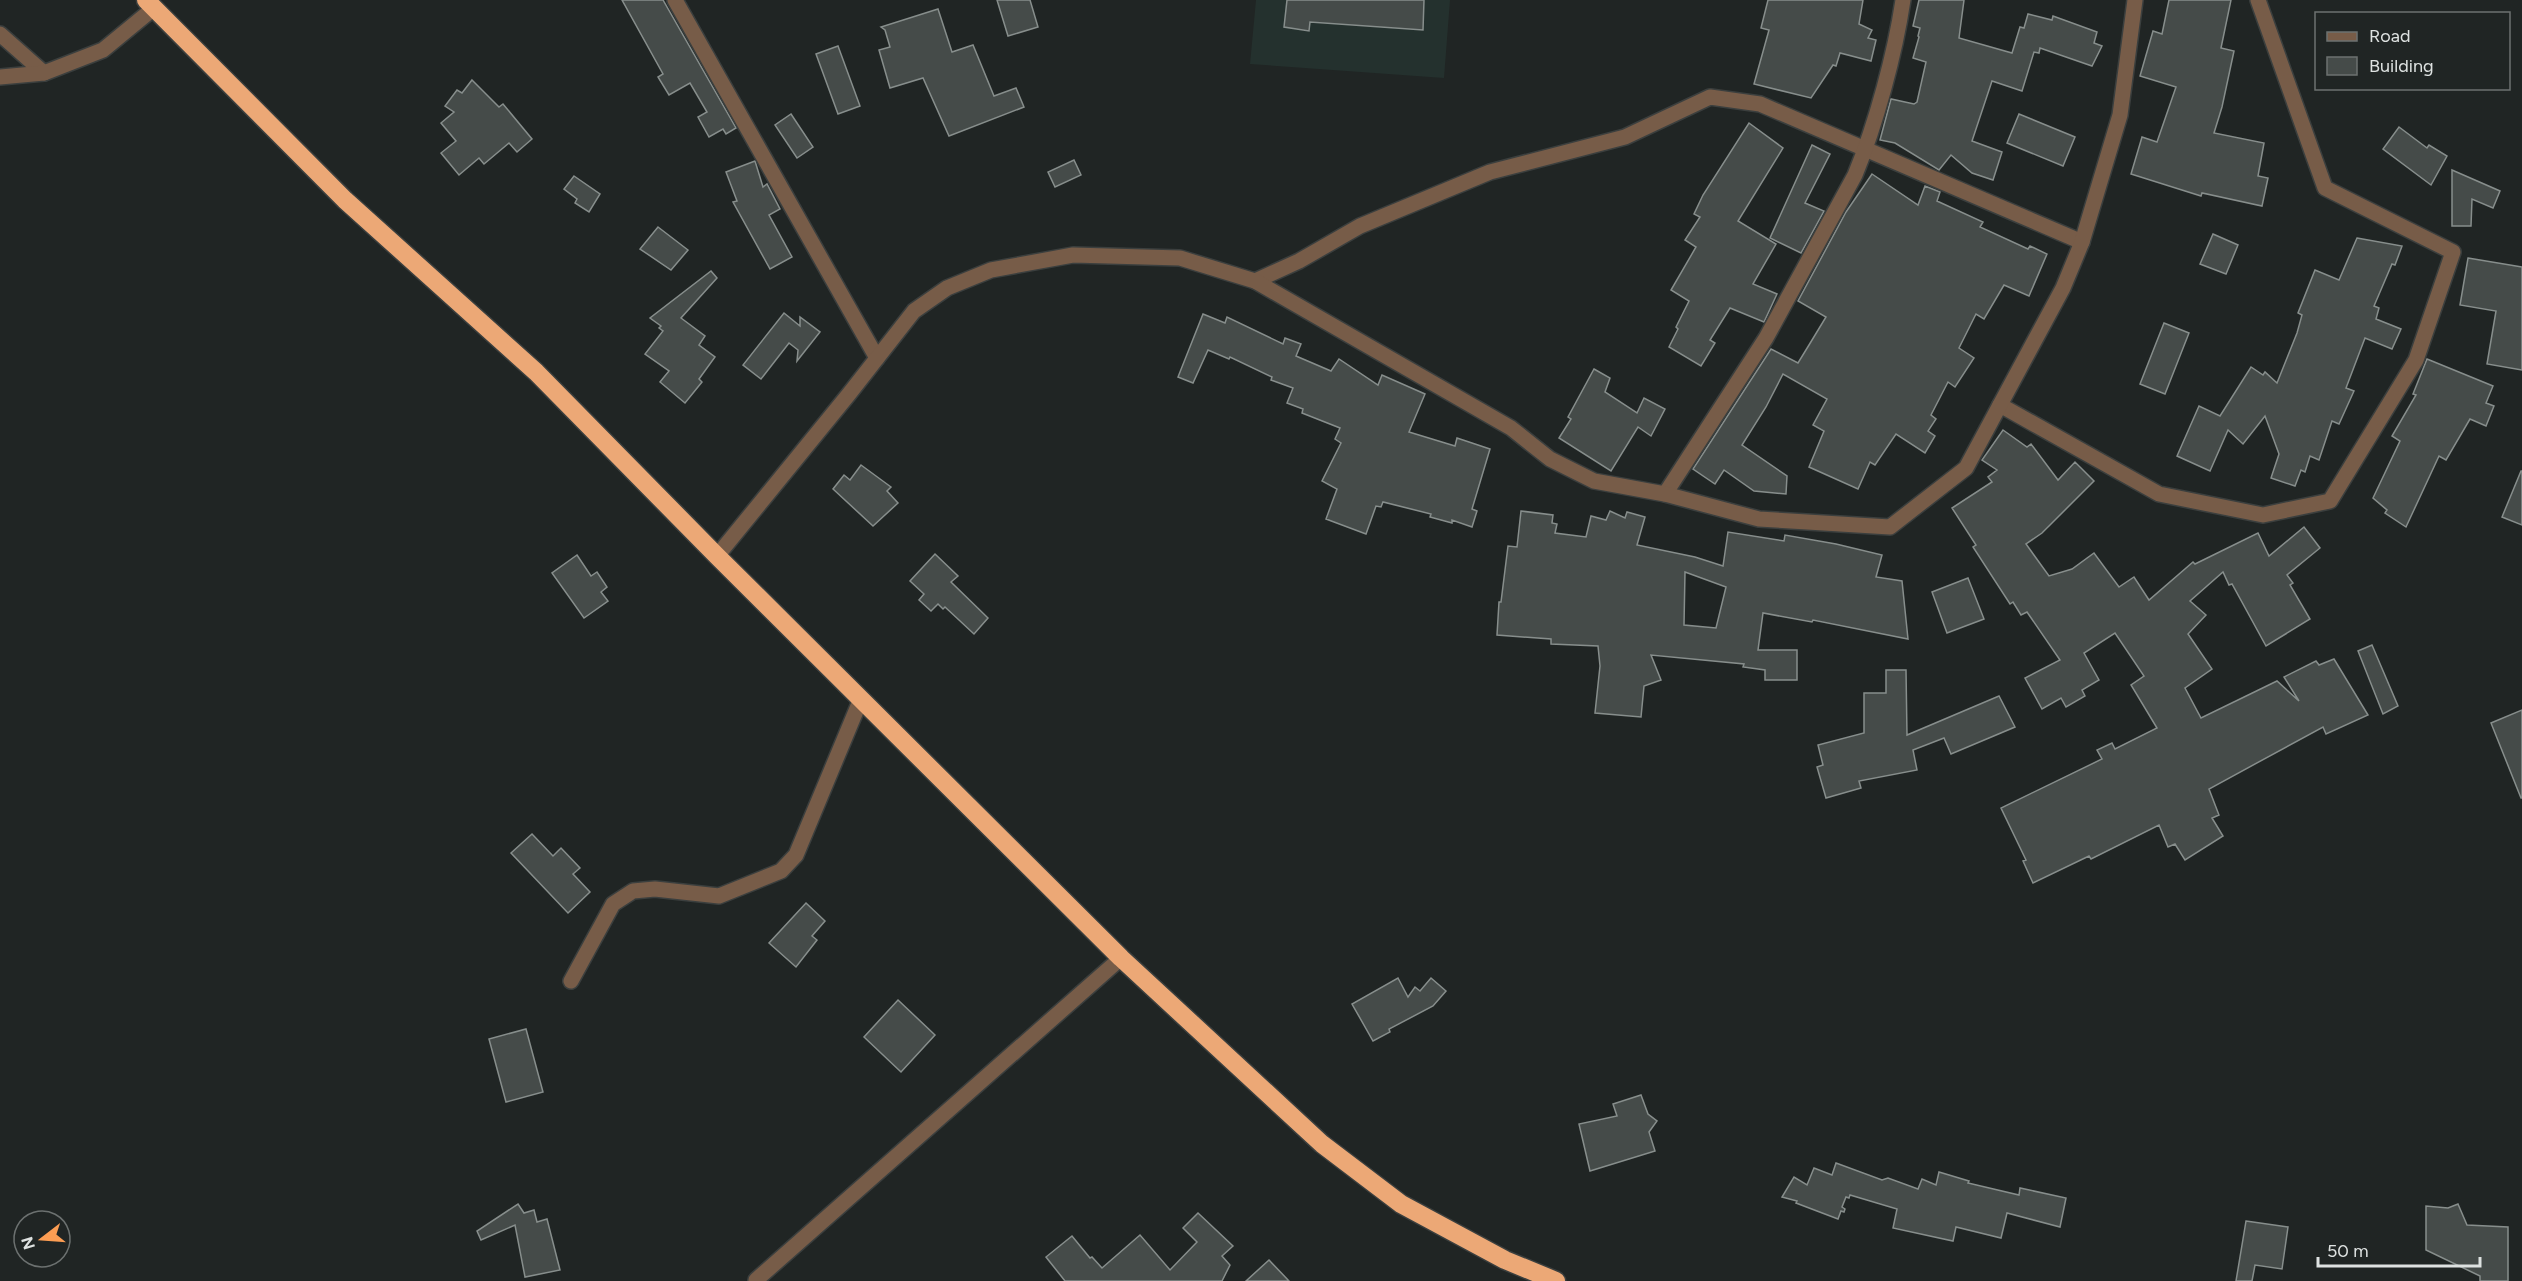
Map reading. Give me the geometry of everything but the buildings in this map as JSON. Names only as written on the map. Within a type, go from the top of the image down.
[{"type":"highway","points":[[150,4],[345,200],[536,372],[717,556],[1121,958],[1322,1144],[1401,1204],[1505,1260],[1556,1281]]},
{"type":"street","points":[[675,0],[877,358]]},
{"type":"street","points":[[1665,494],[1766,338],[1855,175],[1866,149],[1899,27],[1903,0]]},
{"type":"street","points":[[717,556],[914,311],[947,288],[991,270],[1073,255],[1180,258],[1255,281],[1511,428],[1550,459],[1594,481],[1665,494],[1759,519],[1890,527],[1966,468],[2063,288],[2082,242],[2120,115],[2134,0]]},
{"type":"street","points":[[2000,405],[2159,494],[2263,515],[2330,501],[2416,360],[2453,252],[2325,189],[2258,0]]},
{"type":"street","points":[[0,77],[44,73],[103,50],[150,4]]},
{"type":"street","points":[[0,34],[44,73]]},
{"type":"street","points":[[1255,281],[1299,261],[1360,226],[1490,172],[1626,137],[1710,97],[1760,104],[2082,242]]},
{"type":"street","points":[[571,981],[613,904],[633,891],[655,889],[718,896],[781,871],[796,855],[861,699]]},
{"type":"street","points":[[756,1281],[1121,958]]},
{"type":"shaded area","points":[[1256,0],[1450,0],[1444,78],[1250,64]]}]
